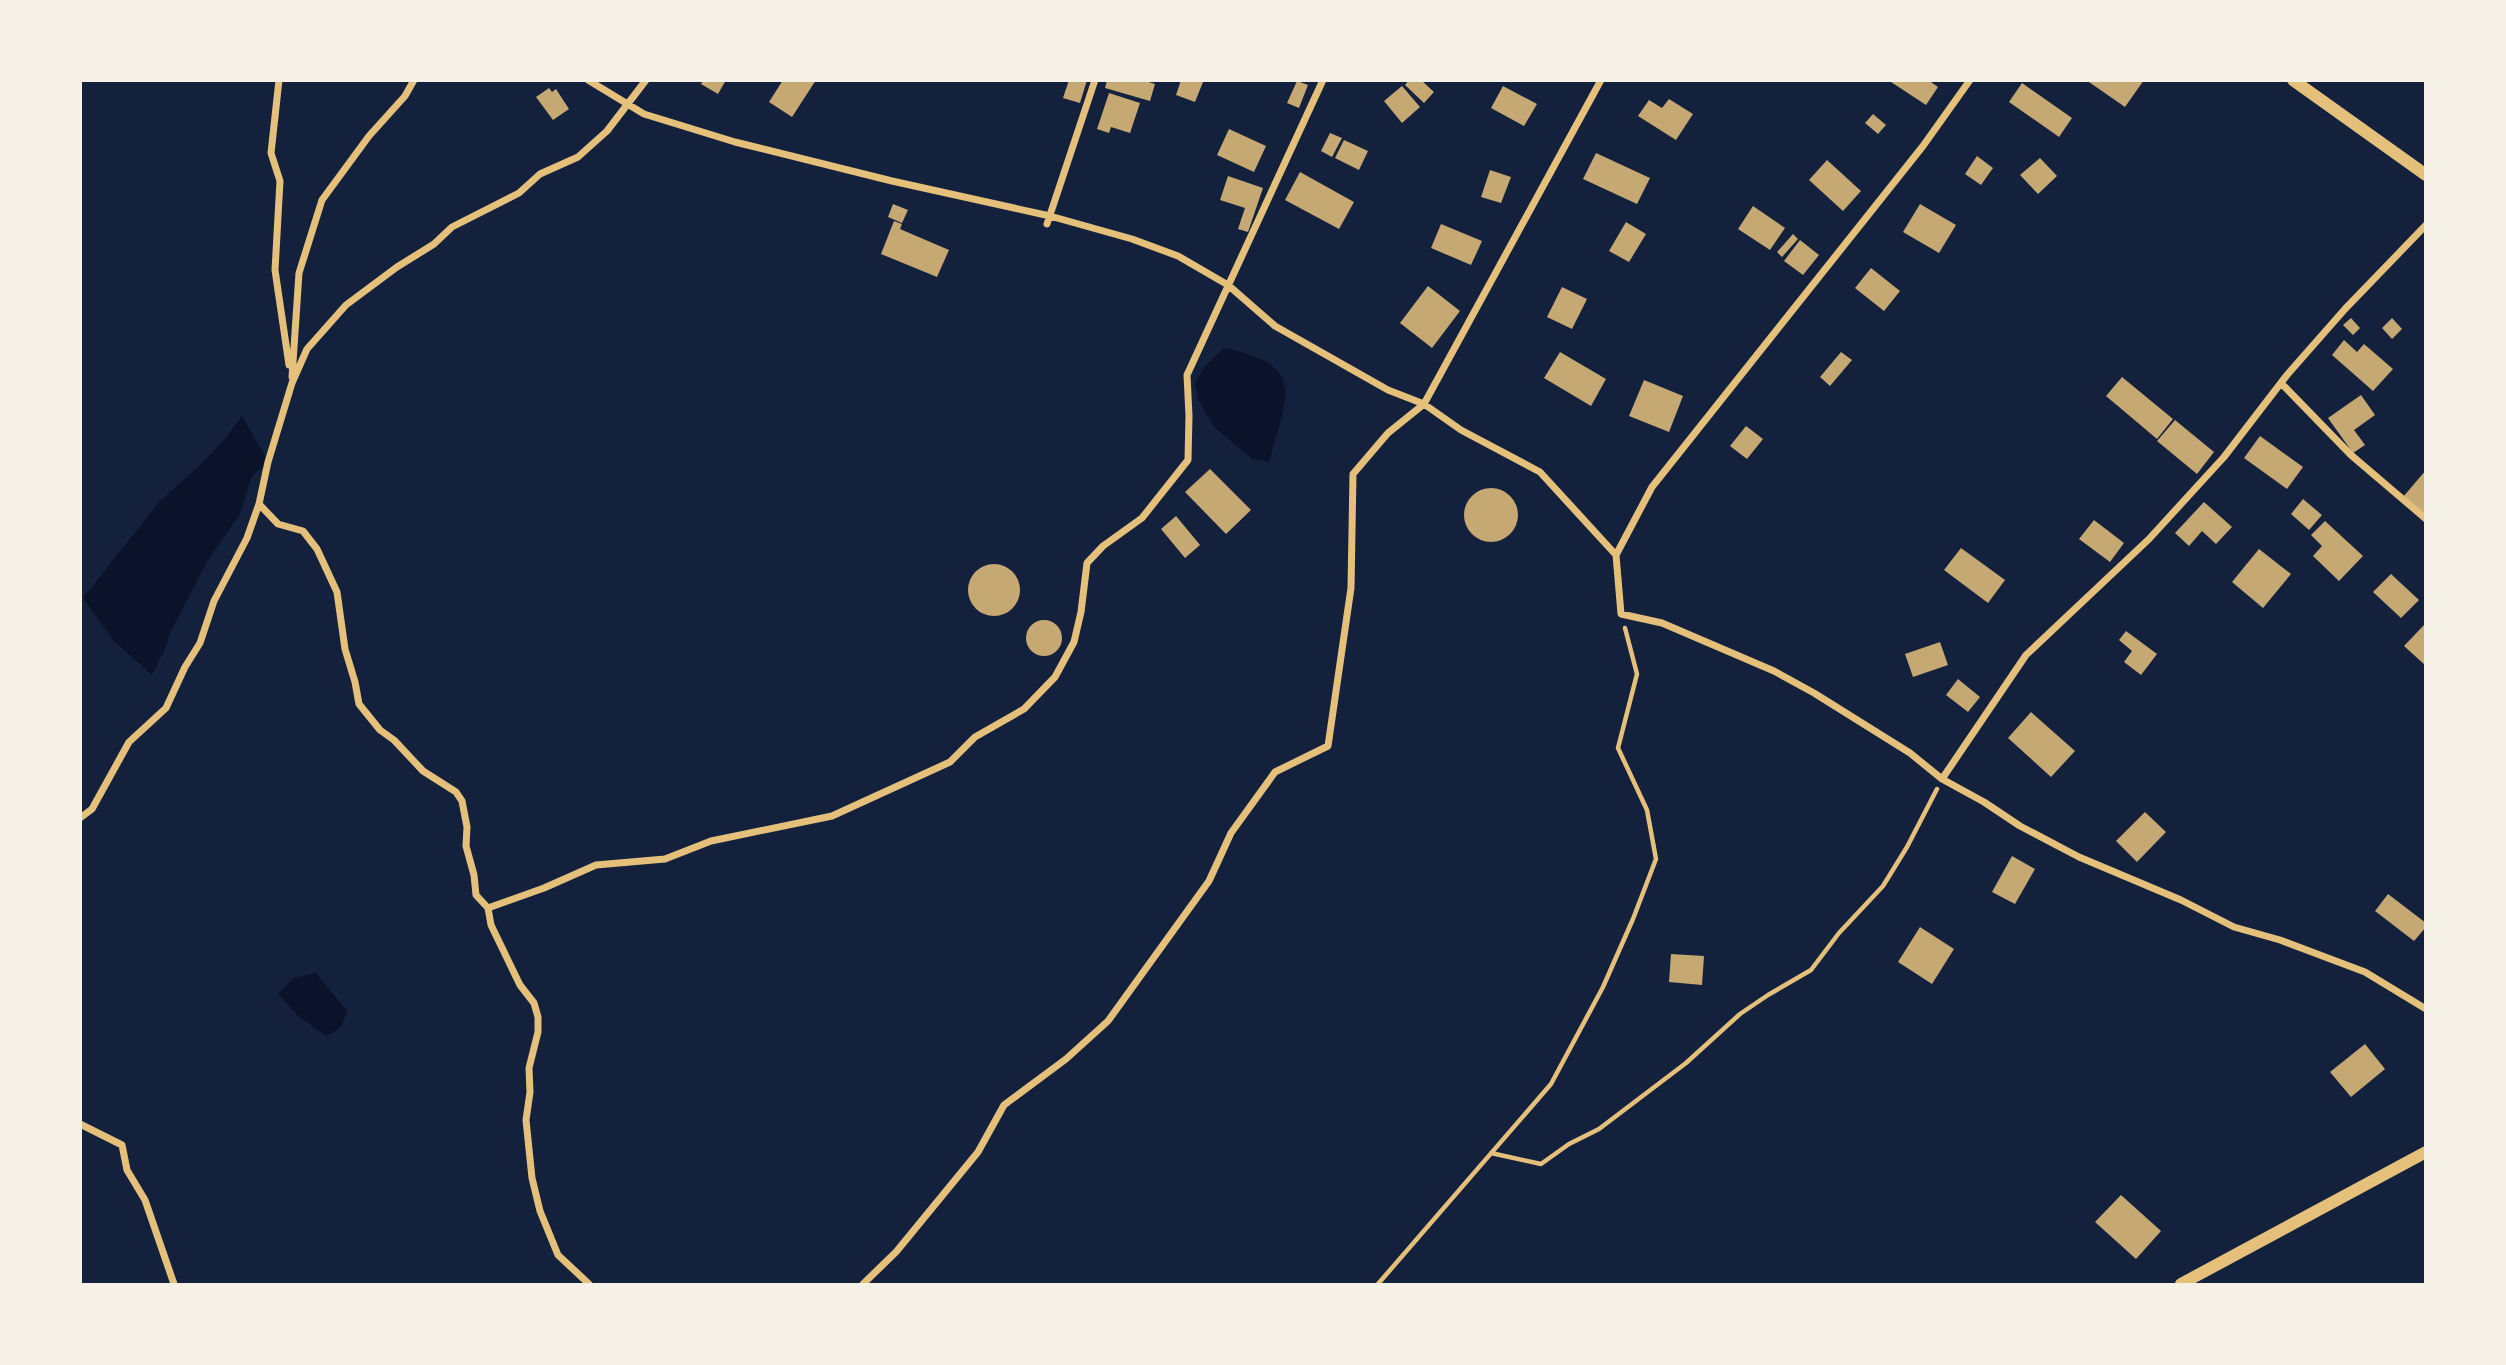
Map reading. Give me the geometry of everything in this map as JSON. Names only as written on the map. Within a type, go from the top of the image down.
[{"type":"street","points":[[279,80],[271,153],[280,181],[275,270],[292,383]]},
{"type":"street","points":[[292,383],[299,273],[321,200],[369,136],[405,96],[414,80]]},
{"type":"street","points":[[588,80],[644,114],[735,142],[1132,239],[1178,256],[1228,285],[1275,326],[1388,390],[1424,404],[1461,430],[1540,472],[1616,555]]},
{"type":"street","points":[[80,818],[92,809],[129,742],[166,708],[200,643],[214,601],[247,538],[260,504],[268,462],[292,383],[307,349],[346,305],[397,267],[434,244],[452,227],[519,193],[540,174],[578,156],[607,131],[646,80]]},
{"type":"street","points":[[1049,220],[1095,80]]},
{"type":"street","points":[[488,908],[544,888],[596,864],[665,859],[711,841],[832,816],[950,762],[975,737],[1024,709],[1055,677],[1073,642],[1081,612],[1087,563],[1103,546],[1142,518],[1188,460],[1187,375],[1323,80]]},
{"type":"street","points":[[863,1284],[896,1252],[978,1152],[1004,1105],[1066,1059],[1108,1021],[1209,881],[1231,832],[1275,772],[1328,746],[1350,587],[1353,474],[1388,433],[1424,404],[1601,80]]},
{"type":"street","points":[[1970,80],[1923,146],[1652,487],[1616,555],[1621,614],[1662,623],[1784,676],[1910,753],[1942,779],[2020,826],[2079,857],[2181,900],[2234,927],[2280,940],[2365,972],[2426,1009]]},
{"type":"street","points":[[2293,80],[2426,175]]},
{"type":"street","points":[[1942,779],[2026,655],[2149,539],[2224,457],[2281,383],[2345,309],[2426,225]]},
{"type":"street","points":[[2281,383],[2351,455],[2426,519]]},
{"type":"street","points":[[260,504],[278,524],[303,531],[317,549],[337,592],[345,649],[359,704],[380,730],[394,740],[423,771],[456,792],[461,801],[467,827],[466,846],[476,895],[488,908],[491,925],[520,985],[534,1003],[538,1017],[538,1032],[529,1068],[530,1092],[526,1120],[532,1178],[540,1212],[558,1255],[589,1284]]},
{"type":"street","points":[[80,1124],[122,1144],[127,1170],[145,1200],[174,1284]]},
{"type":"street","points":[[2181,1284],[2426,1152]]},
{"type":"path","points":[[1378,1284],[1551,1084],[1603,987],[1657,859],[1647,810],[1618,748],[1637,674],[1621,614]]},
{"type":"path","points":[[1491,1153],[1541,1164],[1569,1144],[1599,1129],[1686,1063],[1740,1014],[1811,970],[1839,933],[1883,886],[1907,847],[1942,779]]},
{"type":"water","points":[[1224,348],[1251,355],[1269,364],[1280,374],[1285,387],[1285,402],[1269,462],[1252,459],[1214,427],[1199,401],[1195,384],[1205,366]]},
{"type":"water","points":[[242,416],[268,462],[252,476],[240,514],[208,560],[170,633],[152,675],[113,640],[83,598],[160,501],[199,466]]},
{"type":"water","points":[[316,973],[347,1011],[335,1032],[326,1036],[298,1016],[278,994],[294,978]]},
{"type":"building","points":[[703,80],[726,80],[718,94],[701,84]]},
{"type":"building","points":[[783,80],[816,80],[792,117],[769,102]]},
{"type":"building","points":[[1069,80],[1087,80],[1080,103],[1063,98]]},
{"type":"building","points":[[1107,80],[1142,80],[1155,84],[1150,101],[1105,88]]},
{"type":"building","points":[[1181,80],[1203,82],[1195,102],[1176,95]]},
{"type":"building","points":[[1409,80],[1421,80],[1434,92],[1424,103],[1405,85]]},
{"type":"building","points":[[1888,80],[1928,80],[1938,87],[1926,105]]},
{"type":"building","points":[[2086,80],[2144,80],[2125,107]]},
{"type":"building","points":[[1297,81],[1308,85],[1299,108],[1287,103]]},
{"type":"building","points":[[2022,83],[2072,118],[2059,137],[2009,102]]},
{"type":"building","points":[[1402,86],[1420,107],[1402,123],[1384,101]]},
{"type":"building","points":[[1503,86],[1537,104],[1524,126],[1491,108]]},
{"type":"building","points":[[549,88],[552,92],[556,89],[569,109],[553,120],[536,97]]},
{"type":"building","points":[[1109,93],[1140,103],[1130,133],[1111,127],[1109,133],[1097,129]]},
{"type":"building","points":[[1669,99],[1693,114],[1676,140],[1638,116],[1649,100],[1662,108]]},
{"type":"building","points":[[1873,114],[1886,125],[1878,134],[1865,123]]},
{"type":"building","points":[[1229,129],[1266,146],[1254,172],[1217,155]]},
{"type":"building","points":[[1330,133],[1342,138],[1332,157],[1321,151]]},
{"type":"building","points":[[1344,140],[1368,151],[1359,170],[1335,158]]},
{"type":"building","points":[[1596,153],[1650,178],[1637,204],[1583,179]]},
{"type":"building","points":[[1977,156],[1993,168],[1981,185],[1965,174]]},
{"type":"building","points":[[2040,158],[2057,176],[2038,194],[2020,175]]},
{"type":"building","points":[[1827,160],[1861,191],[1843,211],[1809,180]]},
{"type":"building","points":[[1490,170],[1511,177],[1501,203],[1481,197]]},
{"type":"building","points":[[1300,172],[1354,202],[1339,229],[1285,200]]},
{"type":"building","points":[[1228,176],[1263,188],[1248,232],[1238,229],[1245,208],[1220,200]]},
{"type":"building","points":[[893,204],[908,210],[902,223],[888,217]]},
{"type":"building","points":[[1920,204],[1956,225],[1939,253],[1903,232]]},
{"type":"building","points":[[1753,206],[1785,228],[1770,250],[1738,229]]},
{"type":"building","points":[[894,221],[902,224],[900,229],[949,250],[937,277],[881,254]]},
{"type":"building","points":[[1626,222],[1646,234],[1629,262],[1609,251]]},
{"type":"building","points":[[1441,224],[1482,241],[1471,265],[1431,248]]},
{"type":"building","points":[[1793,234],[1798,239],[1782,257],[1777,252]]},
{"type":"building","points":[[1800,240],[1819,255],[1803,275],[1784,261]]},
{"type":"building","points":[[1871,268],[1900,291],[1884,311],[1855,288]]},
{"type":"building","points":[[1428,286],[1460,311],[1432,348],[1400,323]]},
{"type":"building","points":[[1562,287],[1587,299],[1572,329],[1547,317]]},
{"type":"building","points":[[2351,318],[2360,328],[2353,335],[2343,325]]},
{"type":"building","points":[[2392,318],[2402,329],[2392,339],[2382,328]]},
{"type":"building","points":[[2344,340],[2357,352],[2364,344],[2393,369],[2373,391],[2332,355]]},
{"type":"building","points":[[1560,352],[1606,379],[1591,406],[1544,378]]},
{"type":"building","points":[[1841,352],[1852,360],[1830,386],[1820,377]]},
{"type":"building","points":[[2122,377],[2173,419],[2157,439],[2106,396]]},
{"type":"building","points":[[1644,380],[1683,396],[1669,432],[1629,416]]},
{"type":"building","points":[[2361,395],[2375,415],[2354,430],[2365,445],[2353,453],[2328,418]]},
{"type":"building","points":[[2175,420],[2214,452],[2197,474],[2157,441]]},
{"type":"building","points":[[1746,426],[1763,439],[1747,459],[1730,446]]},
{"type":"building","points":[[2260,436],[2303,467],[2287,489],[2244,458]]},
{"type":"building","points":[[1210,469],[1251,510],[1226,534],[1185,492]]},
{"type":"building","points":[[2426,470],[2426,515],[2403,497]]},
{"type":"building","points":[[1491,488],[1510,496],[1518,515],[1510,534],[1491,542],[1472,534],[1464,515],[1472,496]]},
{"type":"building","points":[[2303,499],[2322,515],[2309,530],[2291,514]]},
{"type":"building","points":[[2204,502],[2232,527],[2216,544],[2202,531],[2189,546],[2175,533]]},
{"type":"building","points":[[1176,516],[1200,545],[1185,558],[1161,529]]},
{"type":"building","points":[[2094,520],[2124,543],[2110,562],[2079,539]]},
{"type":"building","points":[[2325,521],[2363,556],[2339,581],[2313,556],[2322,546],[2311,535]]},
{"type":"building","points":[[1961,548],[2005,580],[1988,603],[1944,570]]},
{"type":"building","points":[[2259,549],[2291,574],[2263,608],[2232,582]]},
{"type":"building","points":[[994,564],[1013,571],[1020,590],[1013,609],[994,616],[975,609],[968,590],[975,571]]},
{"type":"building","points":[[2391,574],[2419,600],[2401,618],[2373,592]]},
{"type":"building","points":[[1044,620],[1056,626],[1062,638],[1056,650],[1044,656],[1032,650],[1026,638],[1032,626]]},
{"type":"building","points":[[2426,626],[2426,666],[2404,646]]},
{"type":"building","points":[[2126,631],[2157,654],[2141,675],[2124,662],[2132,651],[2119,640]]},
{"type":"building","points":[[1940,642],[1948,665],[1913,677],[1905,654]]},
{"type":"building","points":[[1958,679],[1980,697],[1968,712],[1946,695]]},
{"type":"building","points":[[2031,712],[2075,751],[2051,777],[2008,738]]},
{"type":"building","points":[[2145,812],[2166,832],[2137,862],[2116,841]]},
{"type":"building","points":[[2012,856],[2035,869],[2015,904],[1992,892]]},
{"type":"building","points":[[2388,894],[2426,923],[2426,927],[2414,941],[2375,911]]},
{"type":"building","points":[[1920,927],[1954,949],[1932,984],[1898,962]]},
{"type":"building","points":[[1671,954],[1704,956],[1702,985],[1669,982]]},
{"type":"building","points":[[2365,1044],[2385,1069],[2351,1097],[2330,1072]]},
{"type":"building","points":[[2121,1195],[2161,1231],[2136,1259],[2095,1222]]}]
